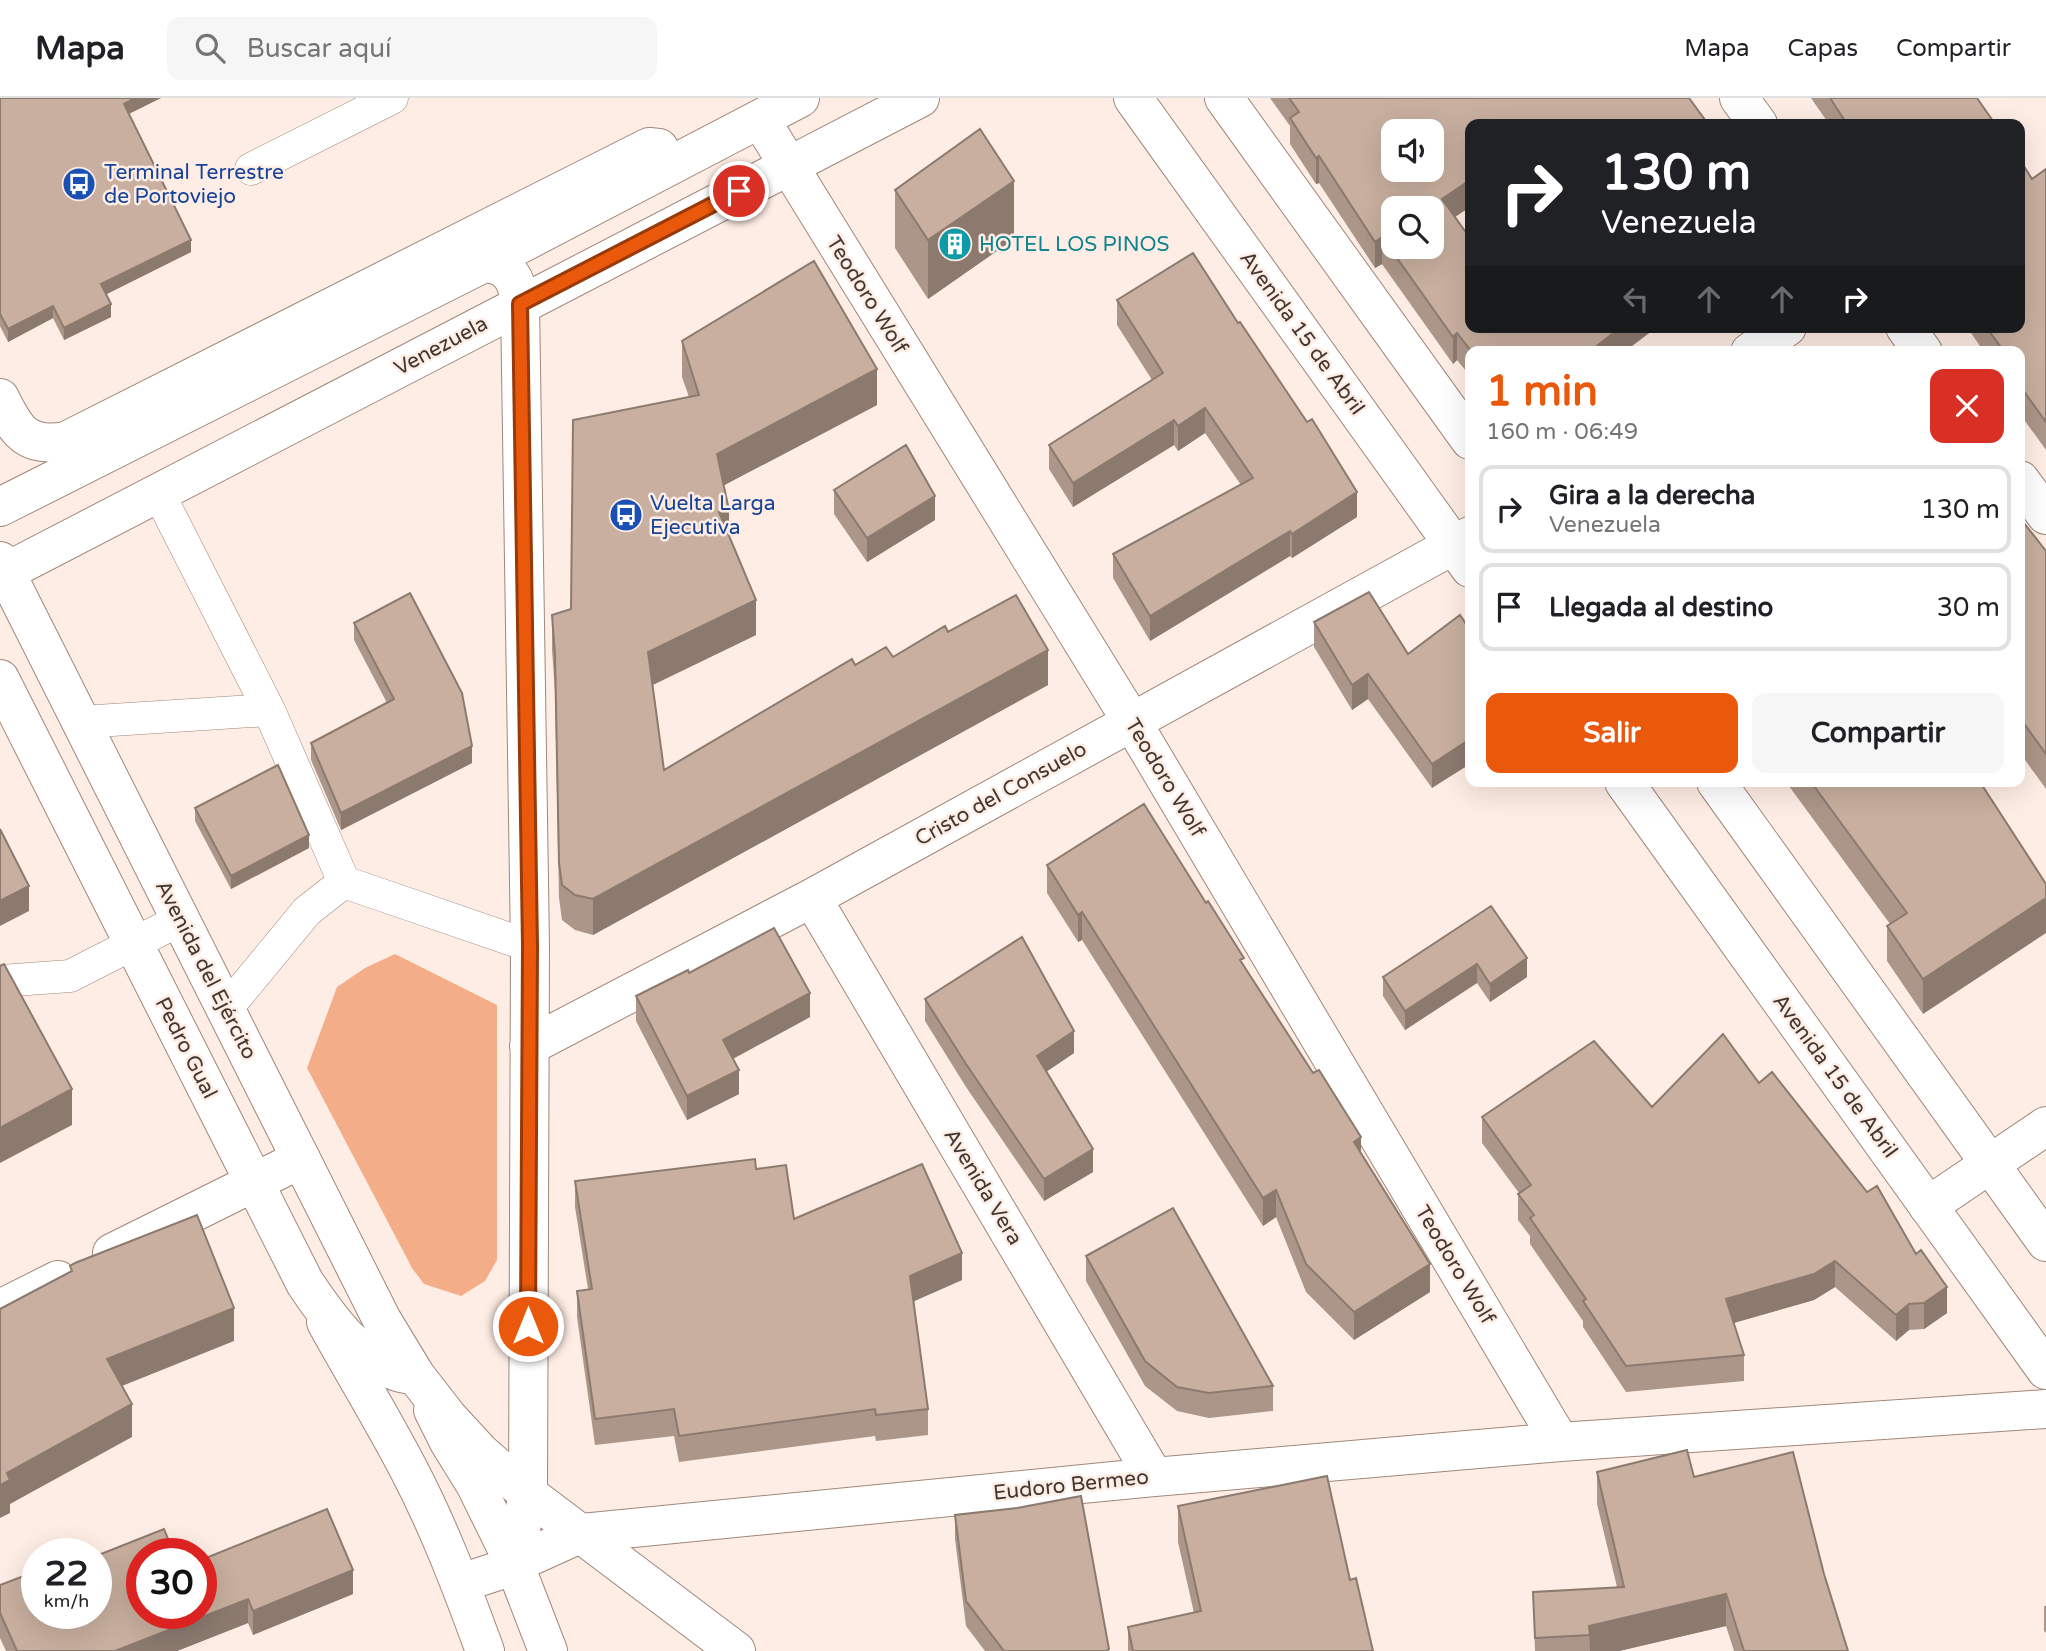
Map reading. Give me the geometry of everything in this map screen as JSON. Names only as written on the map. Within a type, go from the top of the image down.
[{"type":"main road","points":[[0,507],[703,150],[754,109],[800,98]]},
{"type":"main road","name":"Venezuela","points":[[2,570],[159,494],[920,98]]},
{"type":"main road","name":"Avenida 15 de Abril","points":[[1133,98],[1465,550]]},
{"type":"main road","points":[[1224,98],[1465,433]]},
{"type":"main road","points":[[1739,98],[1754,119]]},
{"type":"main road","name":"Teodoro Wolf","points":[[754,109],[1132,722],[1560,1442]]},
{"type":"main road","points":[[0,398],[14,427],[30,440],[47,444],[66,441],[649,147],[703,150]]},
{"type":"main road","points":[[484,263],[497,264],[508,271],[517,285],[520,304],[530,946],[528,1494],[514,1563]]},
{"type":"main road","points":[[1759,346],[1778,333]]},
{"type":"main road","points":[[2025,487],[2046,515]]},
{"type":"main road","name":"Cristo del Consuelo","points":[[529,1046],[812,898],[1132,722],[1465,550]]},
{"type":"main road","name":"Avenida del Ejército","points":[[2,570],[227,1008],[382,1320],[475,1484],[514,1563],[548,1651]]},
{"type":"main road","name":"Pedro Gual","points":[[0,679],[304,1283],[333,1324],[363,1352],[394,1371],[416,1376]]},
{"type":"main road","name":"Avenida 15 de Abril","points":[[1628,787],[2046,1370]]},
{"type":"main road","points":[[1720,787],[2046,1242]]},
{"type":"main road","name":"Avenida Vera","points":[[812,898],[1154,1476]]},
{"type":"main road","points":[[1928,1206],[2046,1126]]},
{"type":"main road","points":[[0,1309],[301,1159]]},
{"type":"main road","points":[[304,1283],[407,1466],[461,1583],[485,1651]]},
{"type":"main road","name":"Avenida del Ejército","points":[[416,1376],[463,1434],[528,1494],[736,1651]]},
{"type":"main road","name":"Eudoro Bermeo","points":[[582,1533],[1154,1476],[1560,1442],[2046,1409]]},
{"type":"main road","points":[[461,1583],[498,1571],[582,1533]]},
{"type":"lane","points":[[251,169],[392,98]]},
{"type":"lane","points":[[159,494],[269,710],[344,882],[530,946]]},
{"type":"lane","points":[[81,722],[269,710]]},
{"type":"lane","points":[[227,1008],[307,911],[344,882]]},
{"type":"lane","points":[[0,981],[70,976],[180,920]]},
{"type":"shaded area","points":[[395,954],[497,1005],[497,1260],[485,1281],[461,1296],[424,1284],[412,1268],[307,1068],[337,987],[365,968]]},
{"type":"building","name":"Terminal Terrestre de Portoviejo","points":[[0,98],[135,98],[124,104],[191,240],[101,284],[111,304],[64,328],[53,306],[8,329],[0,314]]},
{"type":"building","points":[[1289,98],[1689,98],[1704,119],[1465,119],[1465,183],[1444,198],[1381,196],[1381,238],[1375,242],[1319,156],[1316,158],[1290,118],[1299,112]]},
{"type":"building","points":[[1830,98],[1977,98],[1992,119],[1844,119]]},
{"type":"building","points":[[980,129],[1014,181],[928,240],[895,190]]},
{"type":"building","points":[[2025,168],[2032,179],[2046,169],[2046,422],[2025,393],[2025,346],[2000,346],[1990,333],[2025,333]]},
{"type":"building","points":[[1444,202],[1465,231],[1465,333],[1613,333],[1597,346],[1467,346],[1457,333],[1453,337],[1398,259],[1444,259]]},
{"type":"building","points":[[1193,253],[1307,422],[1312,419],[1357,492],[1292,534],[1290,531],[1150,616],[1113,554],[1253,478],[1205,408],[1178,426],[1174,420],[1073,483],[1049,445],[1163,373],[1117,300]]},
{"type":"building","points":[[814,261],[877,369],[717,454],[729,510],[719,512],[756,600],[648,652],[664,770],[852,659],[855,665],[886,647],[893,657],[945,626],[948,632],[1016,595],[1048,650],[593,899],[575,895],[562,885],[559,863],[552,615],[571,609],[573,420],[699,395],[682,341]]},
{"type":"building","points":[[906,445],[935,496],[867,538],[834,490]]},
{"type":"building","points":[[2025,524],[2046,551],[2046,754],[2025,725]]},
{"type":"building","points":[[1369,592],[1408,654],[1460,615],[1465,622],[1465,742],[1432,764],[1368,674],[1352,685],[1314,622]]},
{"type":"building","points":[[410,593],[462,693],[472,746],[341,813],[311,743],[394,699],[354,623]]},
{"type":"building","points":[[278,765],[309,835],[231,876],[195,808]]},
{"type":"building","points":[[1815,787],[1983,787],[2046,884],[2046,898],[1923,979],[1887,926],[1907,913]]},
{"type":"building","points":[[1144,804],[1244,958],[1240,960],[1313,1073],[1319,1070],[1361,1137],[1354,1142],[1430,1264],[1354,1312],[1306,1264],[1276,1190],[1263,1198],[1082,912],[1078,915],[1047,865]]},
{"type":"building","points":[[0,829],[29,886],[0,901]]},
{"type":"building","points":[[1491,906],[1527,958],[1490,984],[1477,964],[1405,1011],[1383,977]]},
{"type":"building","points":[[774,928],[810,993],[723,1040],[739,1070],[687,1096],[636,996],[688,970],[689,973]]},
{"type":"building","points":[[1022,937],[1074,1031],[1037,1056],[1093,1149],[1044,1179],[925,999]]},
{"type":"building","points":[[4,964],[72,1089],[0,1128],[0,966]]},
{"type":"building","points":[[1723,1034],[1759,1083],[1772,1072],[1867,1192],[1877,1186],[1916,1254],[1921,1250],[1947,1287],[1924,1303],[1909,1304],[1896,1315],[1835,1261],[1814,1274],[1726,1299],[1744,1355],[1626,1366],[1583,1301],[1586,1299],[1530,1218],[1534,1215],[1518,1194],[1531,1185],[1482,1117],[1594,1041],[1652,1107]]},
{"type":"building","points":[[755,1159],[756,1169],[786,1165],[794,1219],[922,1164],[962,1253],[910,1276],[928,1409],[876,1415],[875,1409],[679,1436],[674,1409],[595,1419],[577,1291],[592,1289],[575,1181]]},
{"type":"building","points":[[1173,1208],[1273,1386],[1209,1393],[1177,1387],[1145,1361],[1086,1256]]},
{"type":"building","points":[[197,1215],[234,1308],[107,1359],[132,1404],[7,1473],[10,1480],[0,1485],[0,1309],[72,1271],[70,1266],[75,1263]]},
{"type":"building","points":[[1687,1450],[1694,1477],[1793,1452],[1824,1574],[1848,1651],[1744,1651],[1726,1594],[1589,1626],[1590,1635],[1535,1638],[1533,1592],[1624,1587],[1597,1472]]},
{"type":"building","points":[[1327,1476],[1350,1580],[1356,1578],[1373,1651],[1133,1651],[1128,1627],[1201,1611],[1178,1506]]},
{"type":"building","points":[[1081,1496],[1109,1649],[1004,1651],[966,1601],[955,1515],[1017,1508]]},
{"type":"building","points":[[327,1509],[353,1570],[253,1611],[248,1599],[217,1611],[217,1554]]},
{"type":"building","points":[[164,1529],[168,1538],[141,1538]]},
{"type":"building","points":[[126,1544],[126,1629],[171,1629],[115,1651],[17,1651],[0,1613],[0,1585],[21,1577],[21,1629],[112,1629],[112,1550]]},
{"type":"place","name":"Terminal Terrestre de Portoviejo","points":[[79,184]]},
{"type":"place","name":"HOTEL LOS PINOS","points":[[955,244]]},
{"type":"place","name":"Vuelta Larga Ejecutiva","points":[[626,515]]},
{"type":"route","points":[[528,1326],[530,946],[520,304],[739,191]]}]
